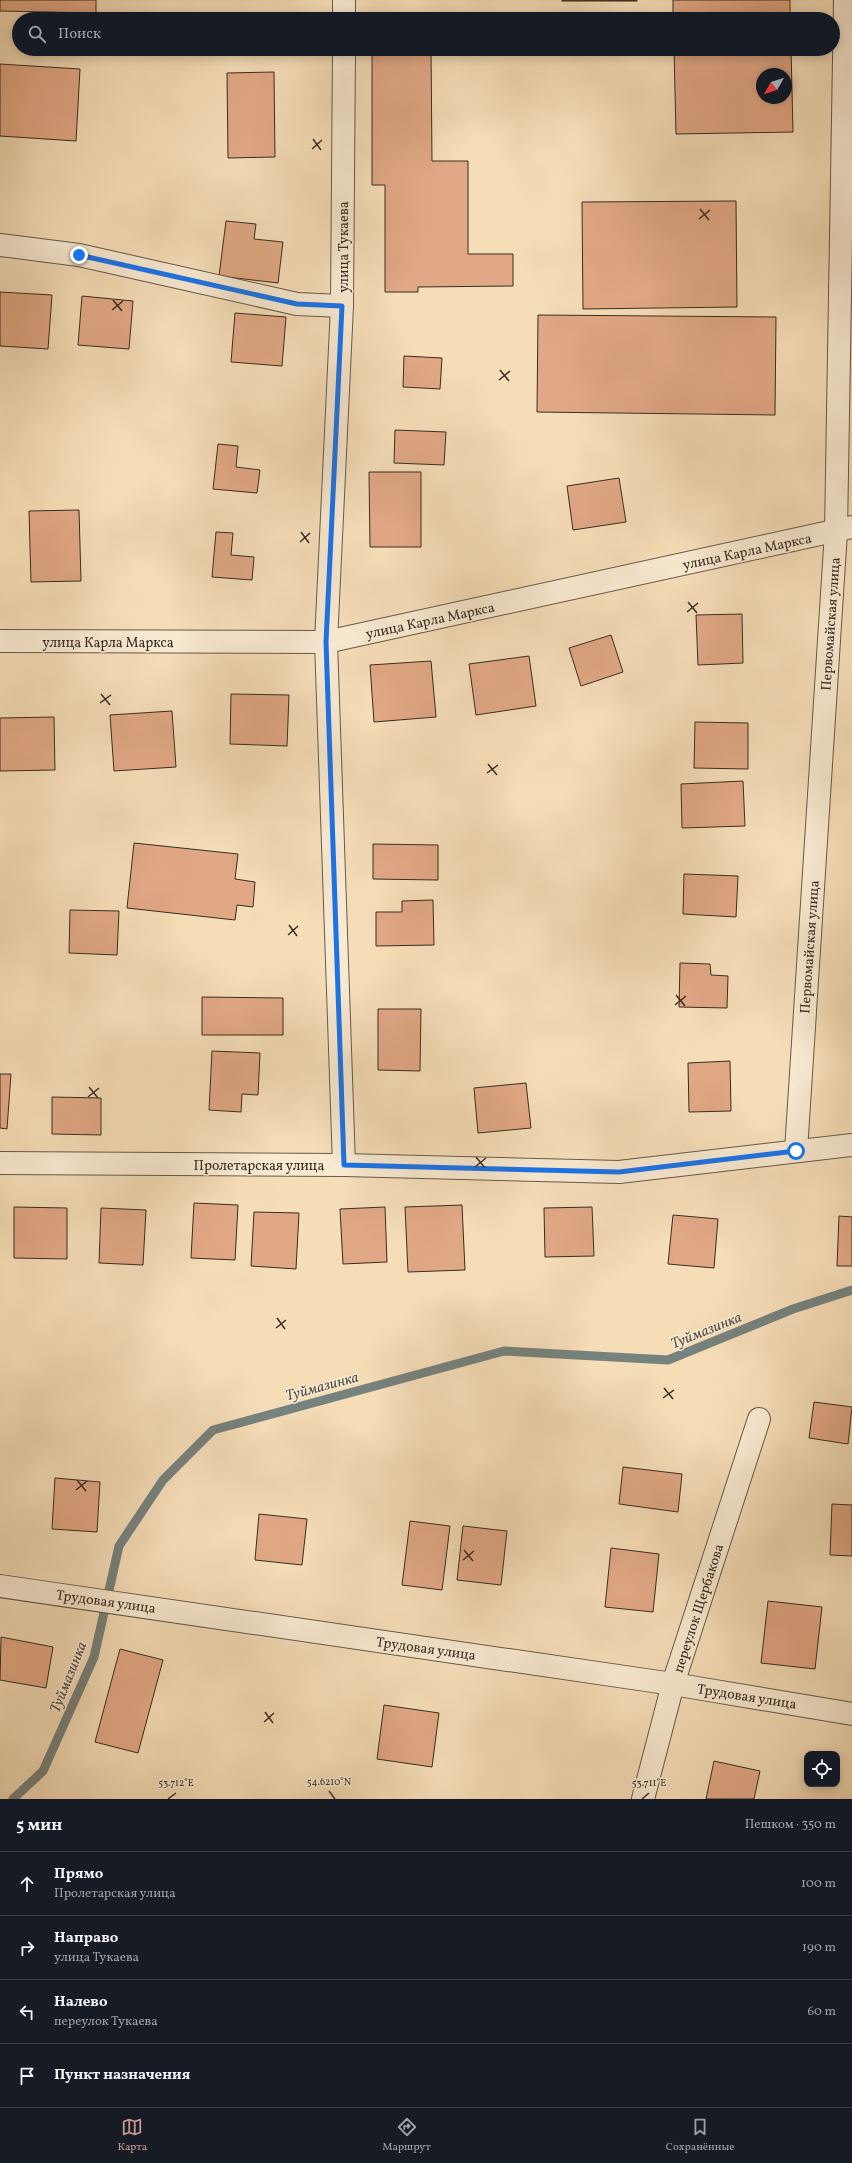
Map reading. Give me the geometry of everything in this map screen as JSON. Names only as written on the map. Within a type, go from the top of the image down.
[{"type":"street","points":[[344,0],[344,12]]},
{"type":"street","name":"Первомайская улица","points":[[796,1151],[844,530],[845,0]]},
{"type":"street","name":"улица Тукаева","points":[[344,56],[342,306],[326,642],[344,1165]]},
{"type":"street","points":[[0,245],[79,255],[297,304],[342,306]]},
{"type":"street","name":"улица Карла Маркса","points":[[0,641],[326,642],[844,530]]},
{"type":"street","name":"Пролетарская улица","points":[[0,1163],[344,1165],[619,1172],[796,1151],[852,1146]]},
{"type":"street","name":"переулок Щербакова","points":[[642,1799],[673,1684],[760,1419]]},
{"type":"street","name":"Трудовая улица","points":[[0,1586],[673,1684],[852,1714]]},
{"type":"building","points":[[0,0],[96,0],[96,12],[0,11]]},
{"type":"building","points":[[637,0],[637,1],[562,1]]},
{"type":"building","points":[[673,0],[790,0],[790,12],[673,12]]},
{"type":"building","points":[[372,56],[431,56],[432,161],[468,161],[468,254],[513,254],[513,286],[418,287],[418,292],[385,292],[385,185],[372,185]]},
{"type":"building","points":[[674,56],[791,56],[791,68],[756,68],[756,104],[792,104],[792,91],[793,132],[676,134]]},
{"type":"building","points":[[0,64],[80,69],[76,141],[0,136]]},
{"type":"building","points":[[274,72],[275,157],[228,158],[227,73]]},
{"type":"building","points":[[736,201],[737,307],[583,309],[582,202]]},
{"type":"building","points":[[226,221],[256,224],[254,239],[283,242],[278,283],[219,276]]},
{"type":"building","points":[[0,292],[52,295],[48,349],[0,346]]},
{"type":"building","points":[[82,296],[133,301],[129,349],[78,345]]},
{"type":"building","points":[[235,313],[286,317],[282,366],[231,362]]},
{"type":"building","points":[[538,315],[776,317],[775,415],[537,412]]},
{"type":"building","points":[[404,356],[442,358],[440,389],[403,387]]},
{"type":"building","points":[[395,430],[446,432],[444,465],[394,463]]},
{"type":"building","points":[[218,444],[238,446],[236,467],[260,470],[257,493],[213,489]]},
{"type":"building","points":[[369,472],[421,472],[421,547],[370,547]]},
{"type":"building","points":[[619,478],[626,522],[573,530],[567,486]]},
{"type":"building","points":[[79,510],[81,581],[31,582],[29,511]]},
{"type":"building","points":[[216,532],[233,533],[231,555],[254,557],[252,580],[212,577]]},
{"type":"building","points":[[742,614],[743,663],[698,665],[696,615]]},
{"type":"building","points":[[611,635],[623,672],[581,686],[569,648]]},
{"type":"building","points":[[529,656],[536,706],[476,715],[469,664]]},
{"type":"building","points":[[431,661],[436,717],[374,722],[370,665]]},
{"type":"building","points":[[231,694],[289,695],[287,746],[230,744]]},
{"type":"building","points":[[172,711],[176,767],[114,771],[110,715]]},
{"type":"building","points":[[54,717],[55,770],[0,771],[0,718]]},
{"type":"building","points":[[695,722],[748,723],[748,769],[694,768]]},
{"type":"building","points":[[743,781],[745,826],[682,828],[681,784]]},
{"type":"building","points":[[134,843],[238,854],[235,879],[255,882],[253,907],[237,905],[235,920],[127,908]]},
{"type":"building","points":[[373,844],[438,845],[438,880],[373,879]]},
{"type":"building","points":[[684,874],[738,876],[736,917],[683,914]]},
{"type":"building","points":[[433,900],[434,945],[376,946],[376,912],[402,912],[402,901]]},
{"type":"building","points":[[70,910],[119,911],[117,955],[69,953]]},
{"type":"building","points":[[680,963],[710,964],[711,975],[728,976],[727,1008],[679,1007]]},
{"type":"building","points":[[202,997],[283,998],[283,1035],[202,1035]]},
{"type":"building","points":[[378,1009],[421,1009],[420,1071],[378,1070]]},
{"type":"building","points":[[212,1051],[260,1053],[258,1095],[242,1094],[241,1112],[209,1110]]},
{"type":"building","points":[[730,1061],[731,1111],[689,1112],[688,1063]]},
{"type":"building","points":[[0,1074],[11,1074],[7,1129],[0,1128]]},
{"type":"building","points":[[526,1083],[531,1128],[478,1133],[474,1088]]},
{"type":"building","points":[[52,1097],[101,1098],[101,1135],[52,1134]]},
{"type":"building","points":[[194,1203],[238,1205],[235,1260],[191,1258]]},
{"type":"building","points":[[462,1205],[465,1270],[408,1272],[405,1207]]},
{"type":"building","points":[[14,1207],[67,1208],[67,1259],[14,1258]]},
{"type":"building","points":[[385,1207],[387,1262],[343,1264],[340,1209]]},
{"type":"building","points":[[592,1207],[594,1256],[545,1257],[544,1208]]},
{"type":"building","points":[[101,1208],[146,1210],[143,1265],[99,1263]]},
{"type":"building","points":[[254,1212],[299,1213],[296,1269],[251,1266]]},
{"type":"building","points":[[673,1215],[718,1219],[714,1268],[668,1264]]},
{"type":"building","points":[[839,1216],[852,1217],[852,1266],[837,1266]]},
{"type":"building","points":[[814,1402],[852,1407],[848,1444],[809,1438]]},
{"type":"building","points":[[623,1467],[682,1474],[678,1512],[619,1504]]},
{"type":"building","points":[[55,1478],[100,1482],[97,1532],[52,1529]]},
{"type":"building","points":[[832,1504],[852,1505],[852,1556],[830,1555]]},
{"type":"building","points":[[259,1514],[307,1519],[302,1565],[255,1560]]},
{"type":"building","points":[[410,1521],[450,1526],[442,1590],[402,1585]]},
{"type":"building","points":[[463,1526],[507,1531],[501,1585],[457,1580]]},
{"type":"building","points":[[611,1548],[659,1554],[653,1612],[605,1607]]},
{"type":"building","points":[[768,1601],[822,1607],[815,1669],[761,1663]]},
{"type":"building","points":[[1,1637],[53,1647],[46,1688],[0,1680]]},
{"type":"building","points":[[120,1649],[163,1660],[138,1753],[95,1742]]},
{"type":"building","points":[[384,1705],[439,1713],[432,1767],[377,1759]]},
{"type":"building","points":[[714,1761],[760,1771],[754,1799],[706,1799]]},
{"type":"waterway","name":"Туймазинка","points":[[13,1799],[43,1771],[94,1657],[119,1546],[163,1480],[213,1430],[504,1351],[668,1360],[793,1309],[852,1290]]},
{"type":"route","points":[[79,255],[297,304],[342,306],[326,642],[344,1165],[619,1172],[796,1151]]}]
